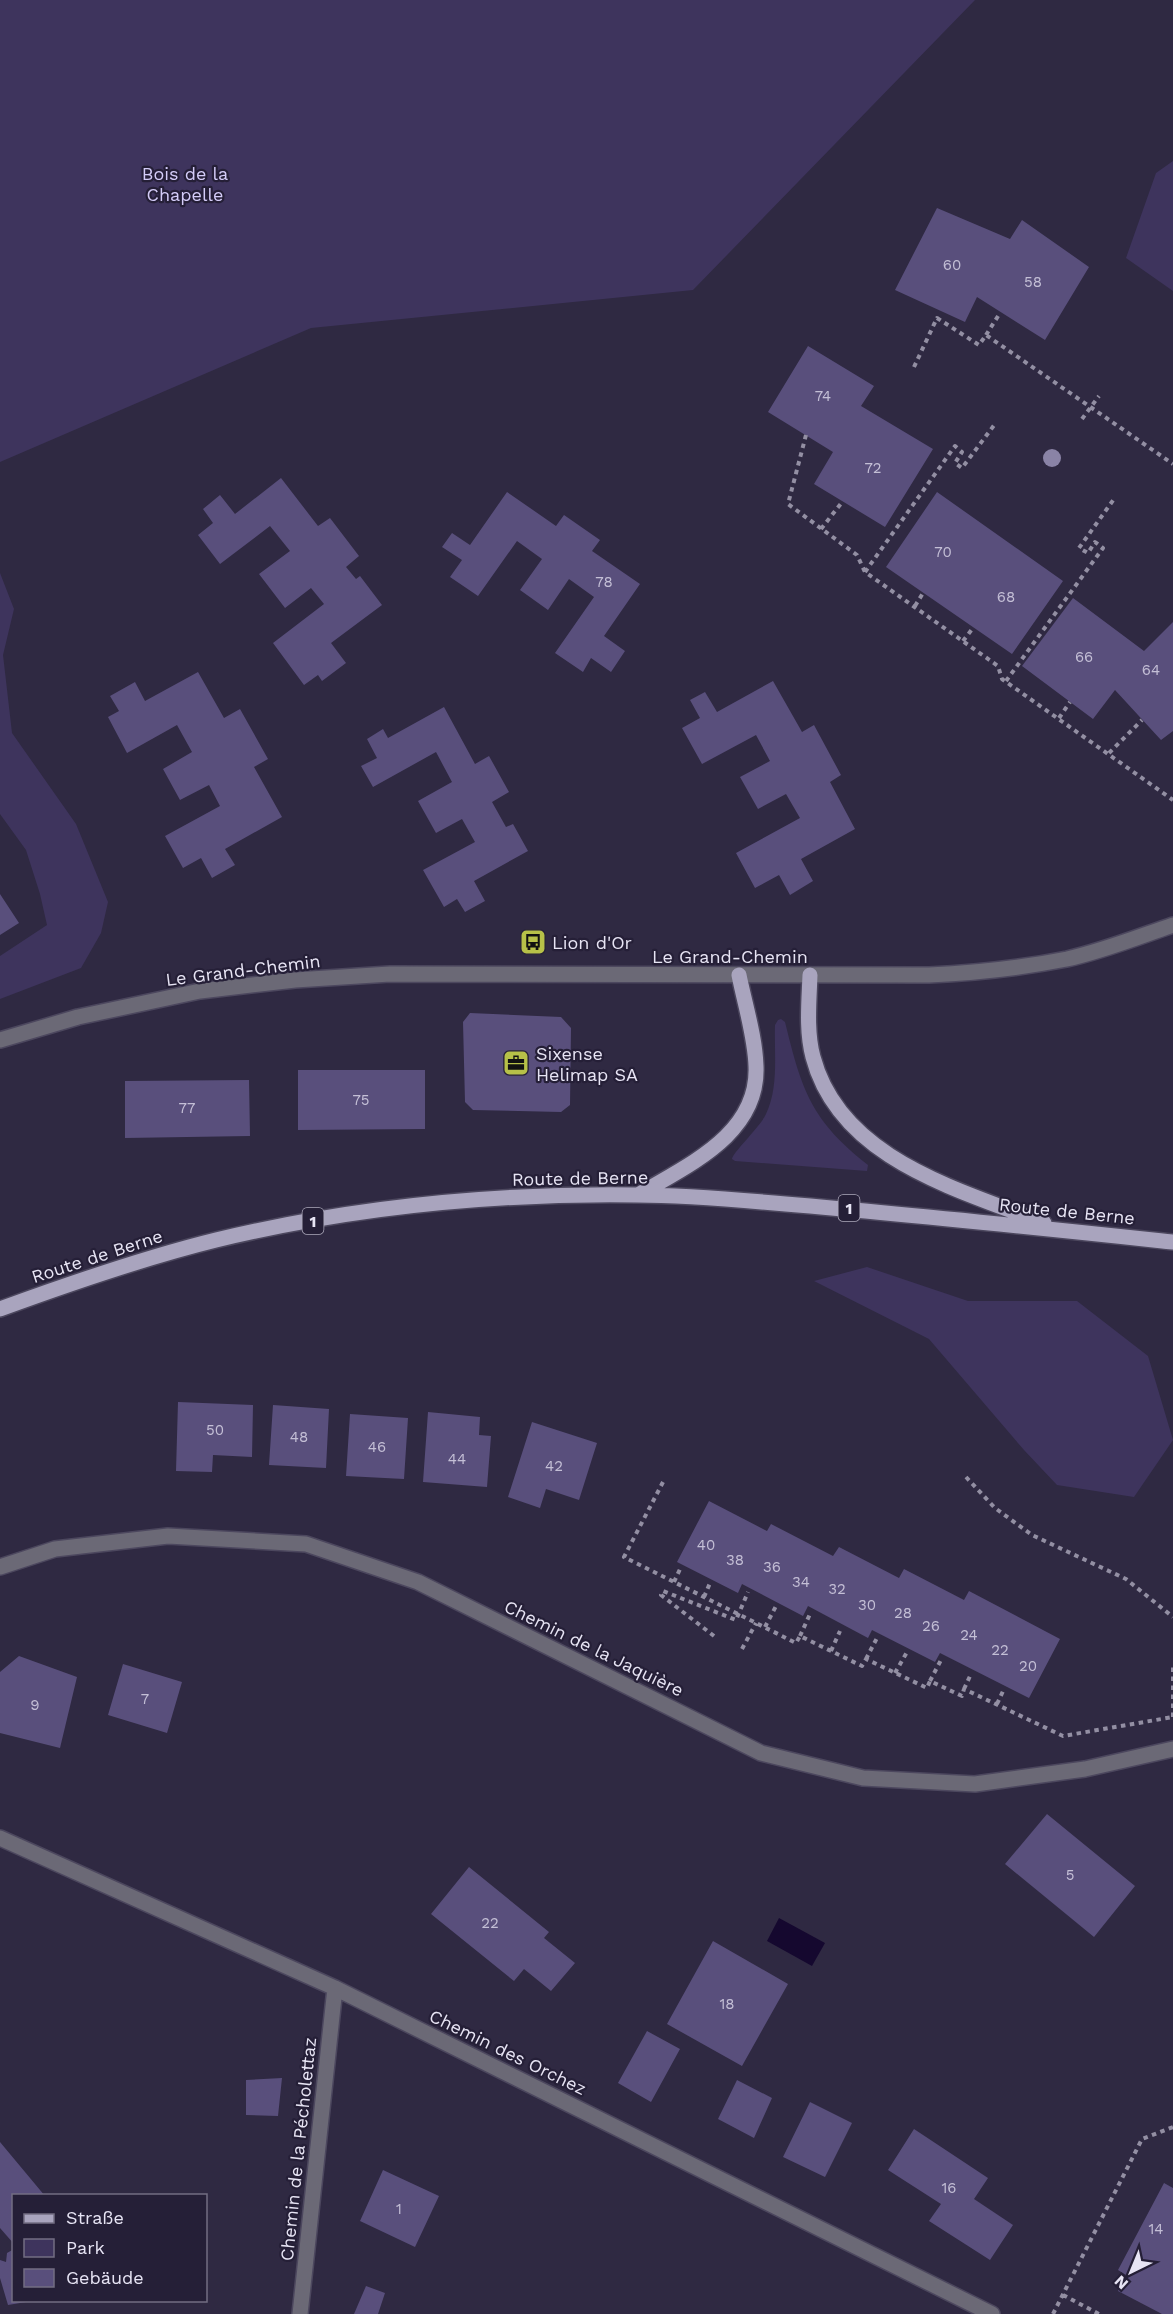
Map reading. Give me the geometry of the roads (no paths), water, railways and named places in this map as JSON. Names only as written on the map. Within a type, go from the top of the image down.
[{"type":"main road","points":[[638,1195],[712,1149],[732,1131],[749,1105],[756,1067],[739,975]]},
{"type":"main road","points":[[810,975],[809,1033],[813,1057],[830,1098],[850,1124],[882,1150],[920,1172],[1060,1230]]},
{"type":"main road","name":"Route de Berne","points":[[0,1309],[144,1260],[217,1240],[296,1224],[427,1205],[568,1195],[740,1199],[1173,1242]]},
{"type":"street","name":"Le Grand-Chemin","points":[[0,1040],[78,1017],[189,994],[295,980],[390,974],[929,975],[1013,969],[1121,944],[1173,925]]},
{"type":"street","name":"Chemin de la Jaquière","points":[[0,1567],[55,1549],[168,1536],[306,1544],[418,1582],[761,1753],[863,1778],[975,1784],[1086,1770],[1173,1749]]},
{"type":"street","name":"Chemin des Orchez","points":[[0,1838],[335,1988],[992,2314]]},
{"type":"street","name":"Chemin de la Pécholettaz","points":[[300,2314],[335,1988]]},
{"type":"place","name":"Lion d'Or","points":[[533,942]]},
{"type":"place","name":"Sixense Helimap SA","points":[[516,1063]]},
{"type":"park label","name":"Bois de la Chapelle","points":[[185,183]]}]
